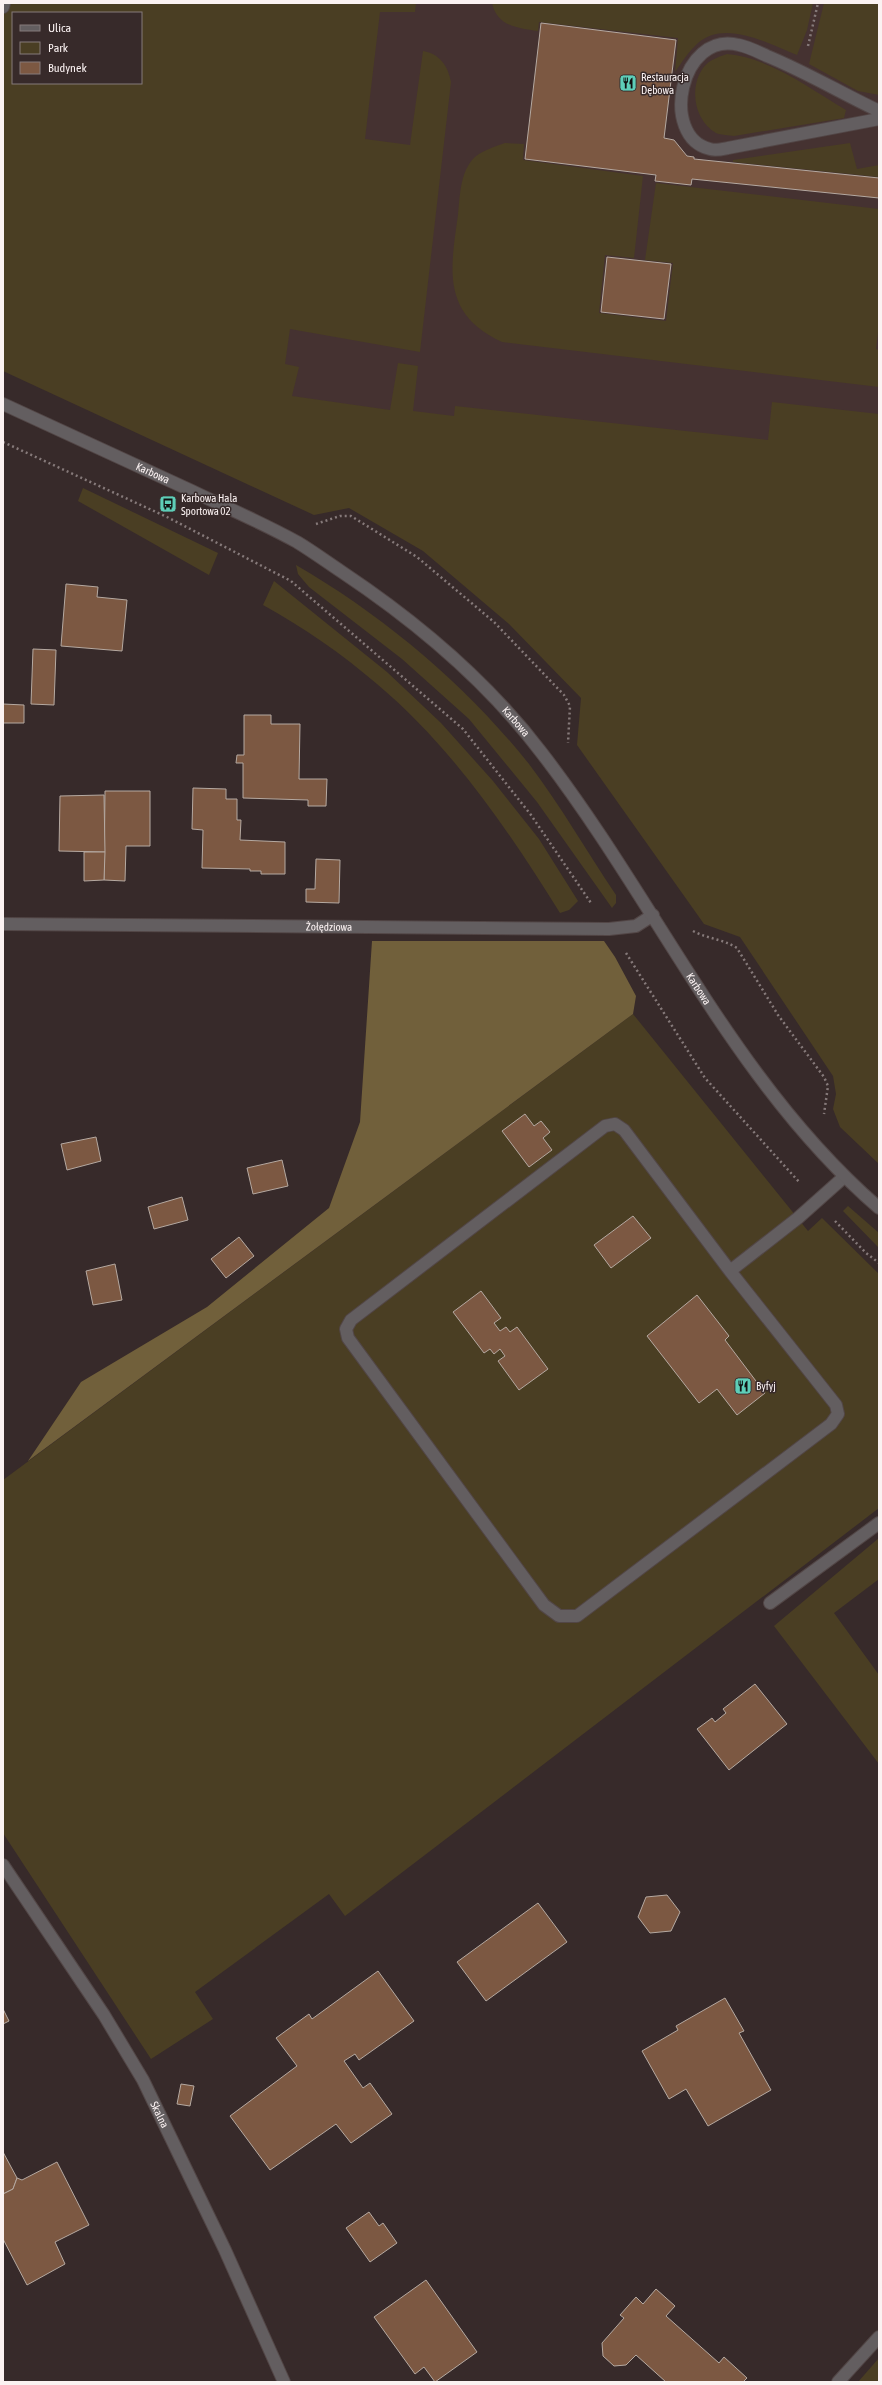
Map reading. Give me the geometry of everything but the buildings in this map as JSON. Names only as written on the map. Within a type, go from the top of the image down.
[{"type":"street","points":[[3,7],[4,3]]},
{"type":"street","points":[[879,111],[800,69],[739,44],[720,43],[703,51],[692,63],[682,95],[681,116],[688,132],[697,142],[711,149],[722,149],[879,120]]},
{"type":"street","name":"Karbowa","points":[[3,404],[297,542],[374,593],[476,678],[540,750],[596,828],[739,1050],[782,1108],[844,1177],[879,1208]]},
{"type":"street","name":"Żołędziowa","points":[[3,924],[608,929],[636,926],[653,915]]},
{"type":"street","points":[[615,1124],[624,1130],[730,1271],[836,1405],[838,1414],[831,1424],[577,1616],[559,1616],[544,1605],[435,1459],[348,1338],[346,1329],[351,1320],[605,1126],[615,1124]]},
{"type":"street","points":[[730,1271],[816,1202],[844,1177]]},
{"type":"street","points":[[770,1603],[879,1523]]},
{"type":"street","name":"Skalna","points":[[3,1865],[104,2015],[143,2080],[225,2250],[284,2382]]},
{"type":"street","points":[[838,2382],[879,2337]]},
{"type":"path","points":[[800,69],[815,22],[818,3]]},
{"type":"path","points":[[3,442],[167,517],[291,581],[463,729],[531,815],[608,929],[705,1078],[816,1202],[866,1253],[879,1263]]},
{"type":"shaded area","points":[[273,3],[879,3],[879,502],[276,418]]},
{"type":"shaded area","points":[[372,941],[604,941],[615,957],[636,996],[633,1014],[28,1461],[81,1382],[207,1307],[329,1208],[360,1122]]},
{"type":"green space","points":[[3,3],[416,3],[415,12],[380,12],[365,139],[410,145],[423,51],[439,58],[448,71],[451,82],[420,352],[290,329],[285,364],[299,367],[292,396],[390,410],[398,363],[418,366],[413,411],[454,416],[455,406],[768,440],[772,402],[879,414],[879,1164],[840,1127],[833,1109],[836,1094],[833,1076],[740,937],[704,924],[577,745],[581,698],[509,624],[423,551],[349,508],[314,515],[3,371]]},
{"type":"green space","points":[[492,3],[813,3],[807,30],[797,55],[747,36],[734,33],[721,33],[709,36],[698,43],[675,72],[678,38],[539,22],[538,31],[523,29],[509,24],[498,17]]},
{"type":"green space","points":[[824,3],[879,3],[879,95],[858,91],[809,64]]},
{"type":"green space","points":[[727,54],[759,61],[789,75],[846,110],[844,118],[734,136],[716,133],[703,120],[699,112],[695,94],[696,85],[705,65],[714,59]]},
{"type":"green space","points":[[505,143],[524,144],[523,160],[643,176],[634,258],[605,255],[599,313],[666,321],[673,263],[645,260],[656,183],[879,209],[879,324],[876,349],[879,350],[879,387],[502,342],[483,331],[469,318],[460,304],[454,289],[453,255],[455,235],[460,193],[468,166],[475,157],[483,152]]},
{"type":"green space","points":[[850,143],[857,169],[879,165],[879,177],[733,162],[733,160]]},
{"type":"green space","points":[[83,488],[218,553],[209,575],[78,501]]},
{"type":"green space","points":[[296,565],[361,606],[392,629],[450,679],[478,706],[529,764],[563,813],[616,895],[616,903],[612,908],[537,802],[469,719],[402,659],[309,587],[298,574]]},
{"type":"green space","points":[[274,581],[387,672],[441,723],[493,781],[539,839],[578,901],[569,910],[560,913],[541,882],[478,791],[430,735],[404,709],[364,673],[336,652],[293,622],[263,605]]},
{"type":"green space","points":[[633,1014],[808,1231],[822,1218],[879,1274],[879,1508],[345,1916],[329,1894],[195,1992],[213,2019],[151,2059],[3,1833],[3,1480]]},
{"type":"green space","points":[[848,1206],[879,1233],[879,1248],[843,1211]]},
{"type":"green space","points":[[879,1538],[879,1579],[834,1613],[879,1675],[879,1764],[774,1626]]},
{"type":"green space","points":[[879,2358],[879,2382],[858,2382]]},
{"type":"place","name":"Restauracja Dębowa","points":[[628,83]]},
{"type":"place","name":"Karbowa Hala Sportowa 02","points":[[168,504]]},
{"type":"place","name":"Byfyj","points":[[743,1386]]}]
